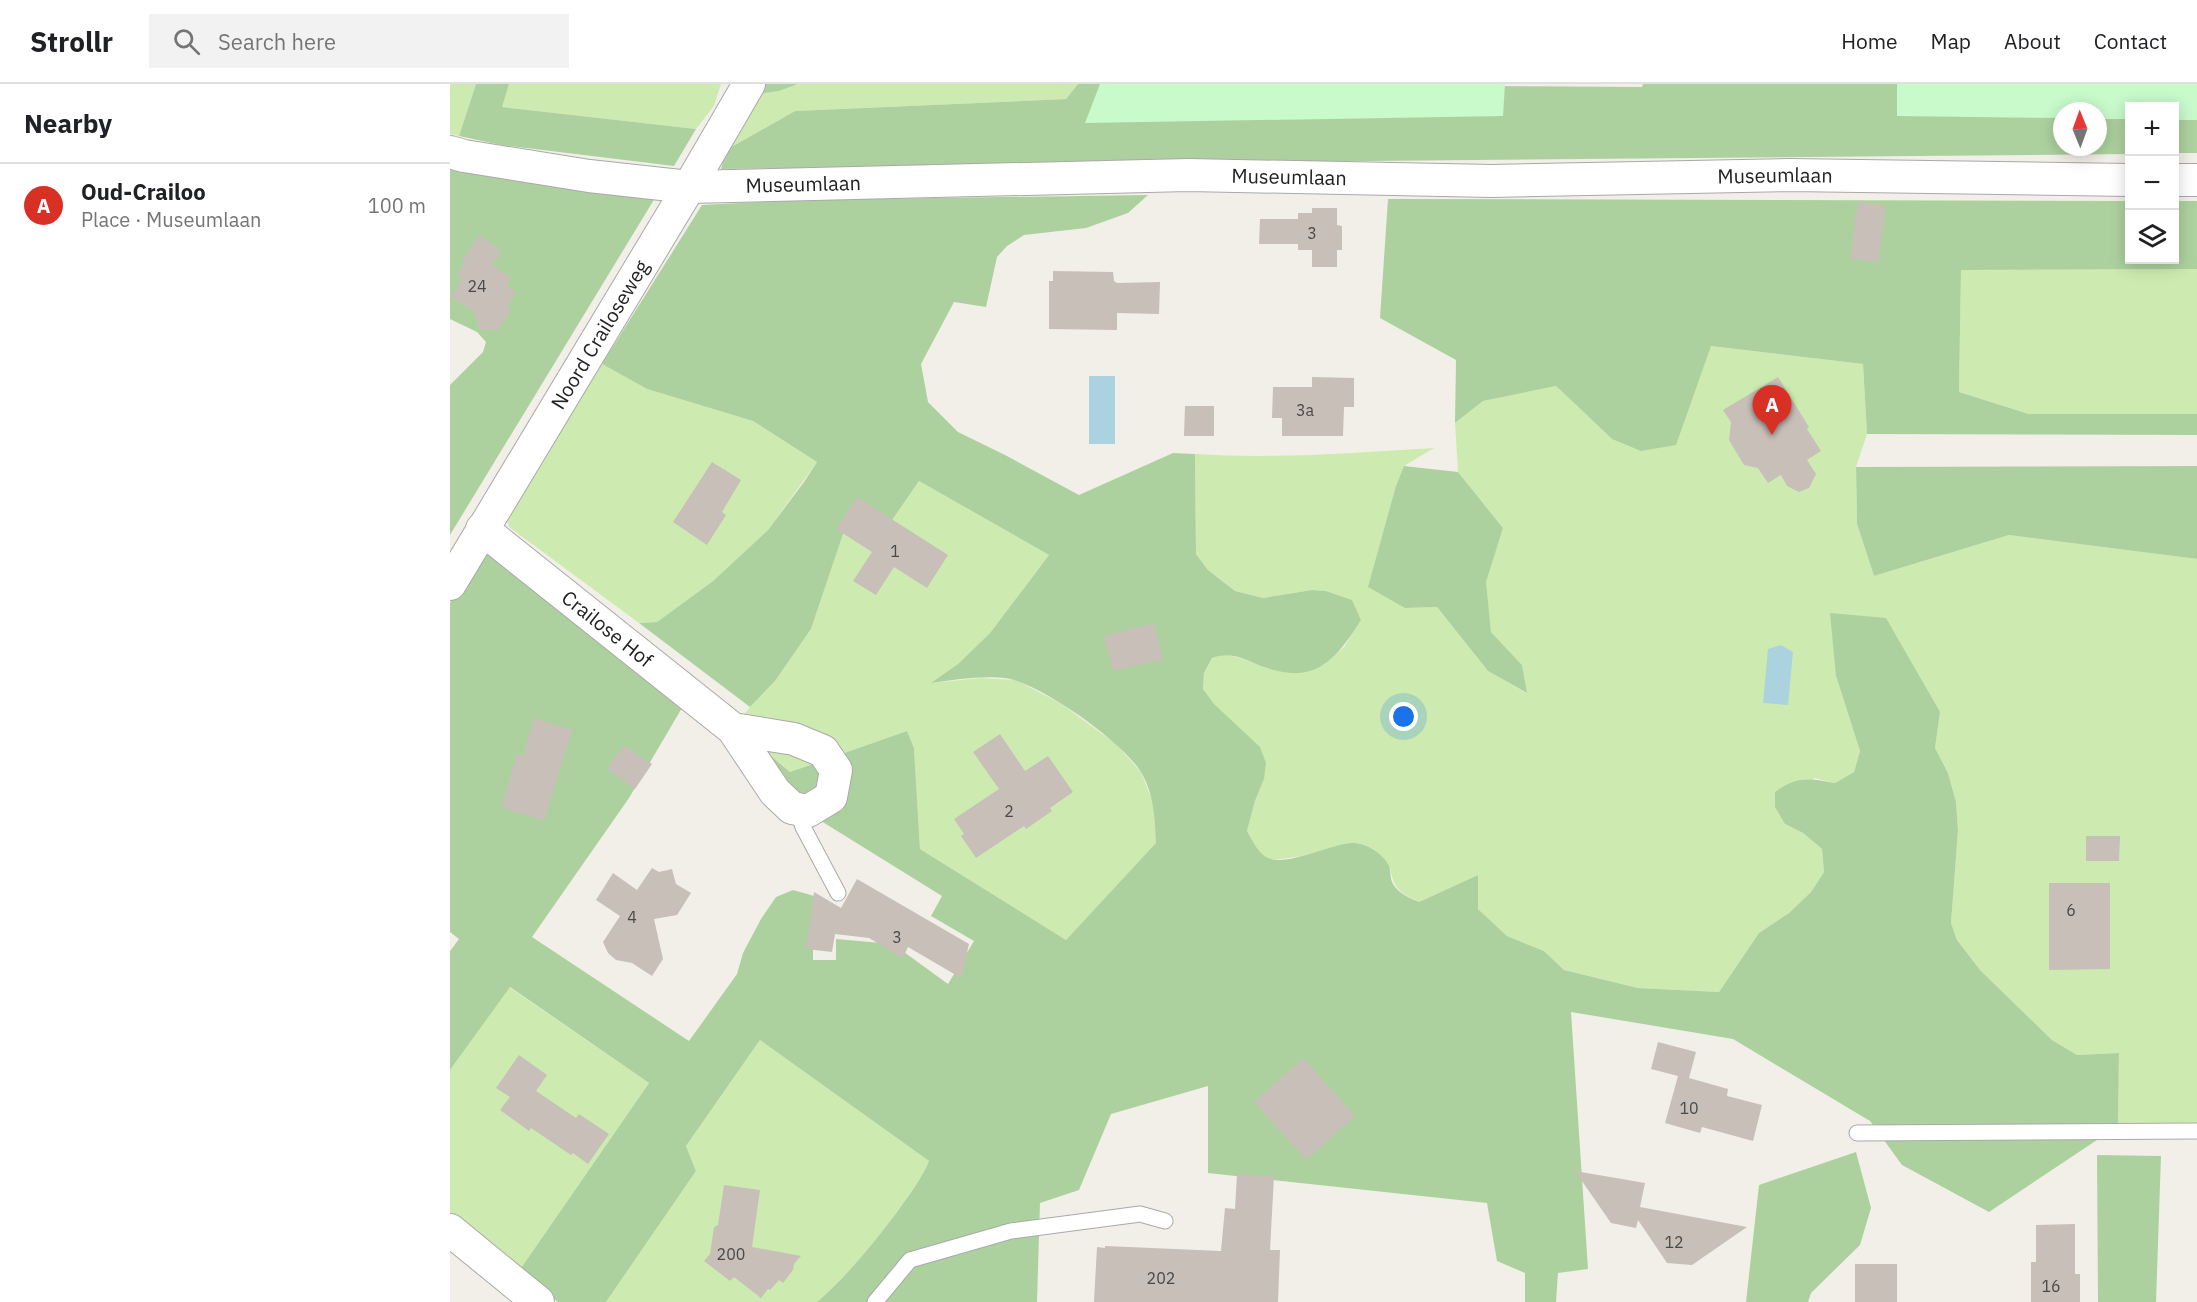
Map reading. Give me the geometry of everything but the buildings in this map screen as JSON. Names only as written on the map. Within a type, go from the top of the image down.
[{"type":"street","name":"Noord Crailoseweg","points":[[450,584],[749,84]]},
{"type":"street","name":"Museumlaan","points":[[450,152],[589,176],[689,187],[1188,175],[1492,181],[1790,175],[2125,180]]},
{"type":"street","points":[[2179,180],[2197,180]]},
{"type":"street","name":"Crailose Hof","points":[[482,529],[733,729],[775,792],[792,808],[808,811],[831,797],[836,770],[823,751],[794,739],[733,729]]},
{"type":"street","points":[[450,1230],[538,1302]]},
{"type":"lane","points":[[797,809],[803,827],[838,893]]},
{"type":"lane","points":[[1857,1133],[2197,1131]]},
{"type":"lane","points":[[875,1302],[910,1260],[1011,1231],[1140,1214],[1165,1221]]},
{"type":"green space","points":[[450,84],[476,84],[459,136],[450,134]]},
{"type":"green space","points":[[476,84],[509,84],[502,107],[696,129],[674,166],[501,145],[459,136]]},
{"type":"green space","points":[[509,84],[721,84],[714,106],[696,129],[501,107]]},
{"type":"green space","points":[[758,84],[798,84],[779,91],[752,95]]},
{"type":"green space","points":[[798,84],[1078,84],[1066,99],[795,111],[726,150],[752,95],[779,91]]},
{"type":"green space","points":[[1078,84],[1482,84],[1483,86],[1642,87],[1643,84],[2197,84],[2197,153],[2179,153],[2179,102],[2125,102],[2125,154],[2107,154],[2107,102],[2053,102],[2053,155],[721,169],[726,150],[795,111],[1066,99]]},
{"type":"green space","points":[[1100,84],[1505,84],[1503,116],[1085,123]]},
{"type":"green space","points":[[1897,84],[2197,84],[2197,120],[2179,120],[2179,102],[2125,102],[2125,119],[2107,119],[2107,102],[2053,102],[2053,118],[1897,116]]},
{"type":"green space","points":[[450,167],[655,198],[450,535],[450,385],[483,352],[486,342],[477,332],[450,319]]},
{"type":"green space","points":[[1148,195],[1128,213],[1086,228],[1024,235],[1007,246],[997,257],[986,307],[954,302],[921,364],[928,402],[958,432],[1079,495],[1173,453],[1195,454],[1196,554],[1208,570],[1235,591],[1263,598],[1312,590],[1326,591],[1352,600],[1361,620],[1341,649],[1319,667],[1306,672],[1275,671],[1240,657],[1224,655],[1212,658],[1204,673],[1203,689],[1214,704],[1260,747],[1266,763],[1264,779],[1247,831],[1263,855],[1274,860],[1284,860],[1343,844],[1363,845],[1374,850],[1386,861],[1395,887],[1419,902],[1478,875],[1478,909],[1507,936],[1544,951],[1564,970],[1638,988],[1719,992],[1759,933],[1789,913],[1811,892],[1824,872],[1822,849],[1803,833],[1785,824],[1775,807],[1775,792],[1797,781],[1818,780],[1835,783],[1854,772],[1860,751],[1836,676],[1830,613],[1886,618],[1940,712],[1935,748],[1948,773],[1956,802],[1958,830],[1951,923],[1957,940],[1980,970],[2052,1040],[2077,1055],[2119,1053],[2118,1126],[1989,1212],[1902,1165],[1870,1121],[1733,1039],[1571,1012],[1588,1269],[1558,1273],[1556,1302],[1525,1302],[1525,1273],[1497,1261],[1487,1203],[1208,1173],[1208,1086],[1111,1114],[1079,1190],[1040,1203],[1037,1302],[817,1302],[849,1271],[879,1236],[922,1175],[929,1161],[760,1040],[686,1146],[696,1171],[606,1302],[558,1302],[519,1271],[649,1083],[510,987],[450,1070],[450,951],[459,939],[450,932],[450,603],[487,546],[689,696],[629,798],[532,937],[689,1041],[737,974],[743,953],[776,897],[793,890],[818,897],[813,908],[813,960],[836,960],[836,939],[893,944],[948,984],[974,941],[931,916],[942,896],[792,803],[760,747],[790,772],[907,731],[914,748],[920,849],[1066,940],[1156,843],[1151,798],[1141,772],[1118,746],[1085,719],[1032,687],[1017,681],[998,678],[931,683],[958,664],[990,633],[1049,555],[919,481],[877,542],[844,531],[811,629],[775,681],[750,707],[639,623],[657,622],[713,581],[768,530],[817,462],[753,421],[647,389],[602,364],[702,205],[798,200]]},
{"type":"green space","points":[[1388,199],[2125,201],[2125,264],[2179,264],[2179,201],[2197,201],[2197,269],[1961,270],[1959,392],[2029,414],[2197,414],[2197,435],[1867,434],[1863,364],[1711,346],[1676,445],[1641,451],[1612,439],[1556,386],[1483,401],[1455,423],[1456,360],[1380,318]]},
{"type":"green space","points":[[2197,269],[2197,414],[2029,414],[1959,392],[1961,270]]},
{"type":"green space","points":[[1711,346],[1863,364],[1867,434],[1856,467],[1857,524],[1874,576],[2009,535],[2197,559],[2197,1128],[2118,1126],[2119,1053],[2077,1055],[2052,1040],[1980,970],[1957,940],[1951,923],[1958,830],[1956,802],[1948,773],[1935,748],[1940,712],[1836,676],[1860,751],[1854,772],[1835,783],[1814,778],[1785,824],[1803,833],[1822,849],[1824,872],[1811,892],[1789,913],[1759,933],[1719,992],[1638,988],[1564,970],[1544,951],[1507,936],[1478,909],[1478,875],[1419,902],[1399,890],[1390,868],[1352,843],[1284,859],[1267,858],[1255,846],[1247,831],[1264,779],[1203,689],[1204,673],[1212,658],[1224,654],[1268,669],[1324,665],[1344,647],[1361,620],[1351,600],[1326,591],[1312,590],[1263,598],[1235,591],[1208,570],[1196,554],[1195,454],[1285,456],[1434,448],[1404,466],[1405,608],[1437,607],[1488,671],[1526,693],[1522,665],[1491,632],[1485,582],[1503,528],[1458,472],[1455,423],[1483,401],[1556,386],[1612,439]]},
{"type":"green space","points":[[602,364],[647,389],[753,421],[817,462],[768,530],[713,581],[657,622],[639,623],[509,527],[507,515]]},
{"type":"green space","points":[[1404,466],[1458,472],[1503,528],[1486,582],[1491,632],[1522,665],[1527,693],[1488,671],[1437,607],[1405,608],[1368,587],[1396,486]]},
{"type":"green space","points":[[2197,466],[2197,559],[2009,535],[1874,576],[1857,524],[1856,467]]},
{"type":"green space","points":[[919,481],[1049,555],[990,633],[958,664],[932,683],[980,678],[1016,680],[1060,703],[1115,743],[1141,772],[1155,808],[1157,843],[1066,940],[920,849],[914,748],[907,731],[790,772],[733,728],[775,681],[811,629],[844,530],[877,542]]},
{"type":"green space","points":[[509,987],[649,1083],[519,1271],[450,1215],[450,1070]]},
{"type":"green space","points":[[760,1040],[929,1161],[922,1175],[869,1248],[817,1302],[606,1302],[696,1171],[686,1146]]},
{"type":"green space","points":[[1856,1152],[1871,1208],[1860,1245],[1811,1293],[1808,1302],[1746,1302],[1759,1185]]},
{"type":"green space","points":[[2097,1155],[2161,1156],[2156,1302],[2098,1302]]},
{"type":"water","points":[[1089,376],[1115,376],[1115,444],[1089,444]]},
{"type":"water","points":[[1781,645],[1793,652],[1788,705],[1763,703],[1768,649]]},
{"type":"place","name":"Oud-Crailoo","points":[[1772,435]]}]
